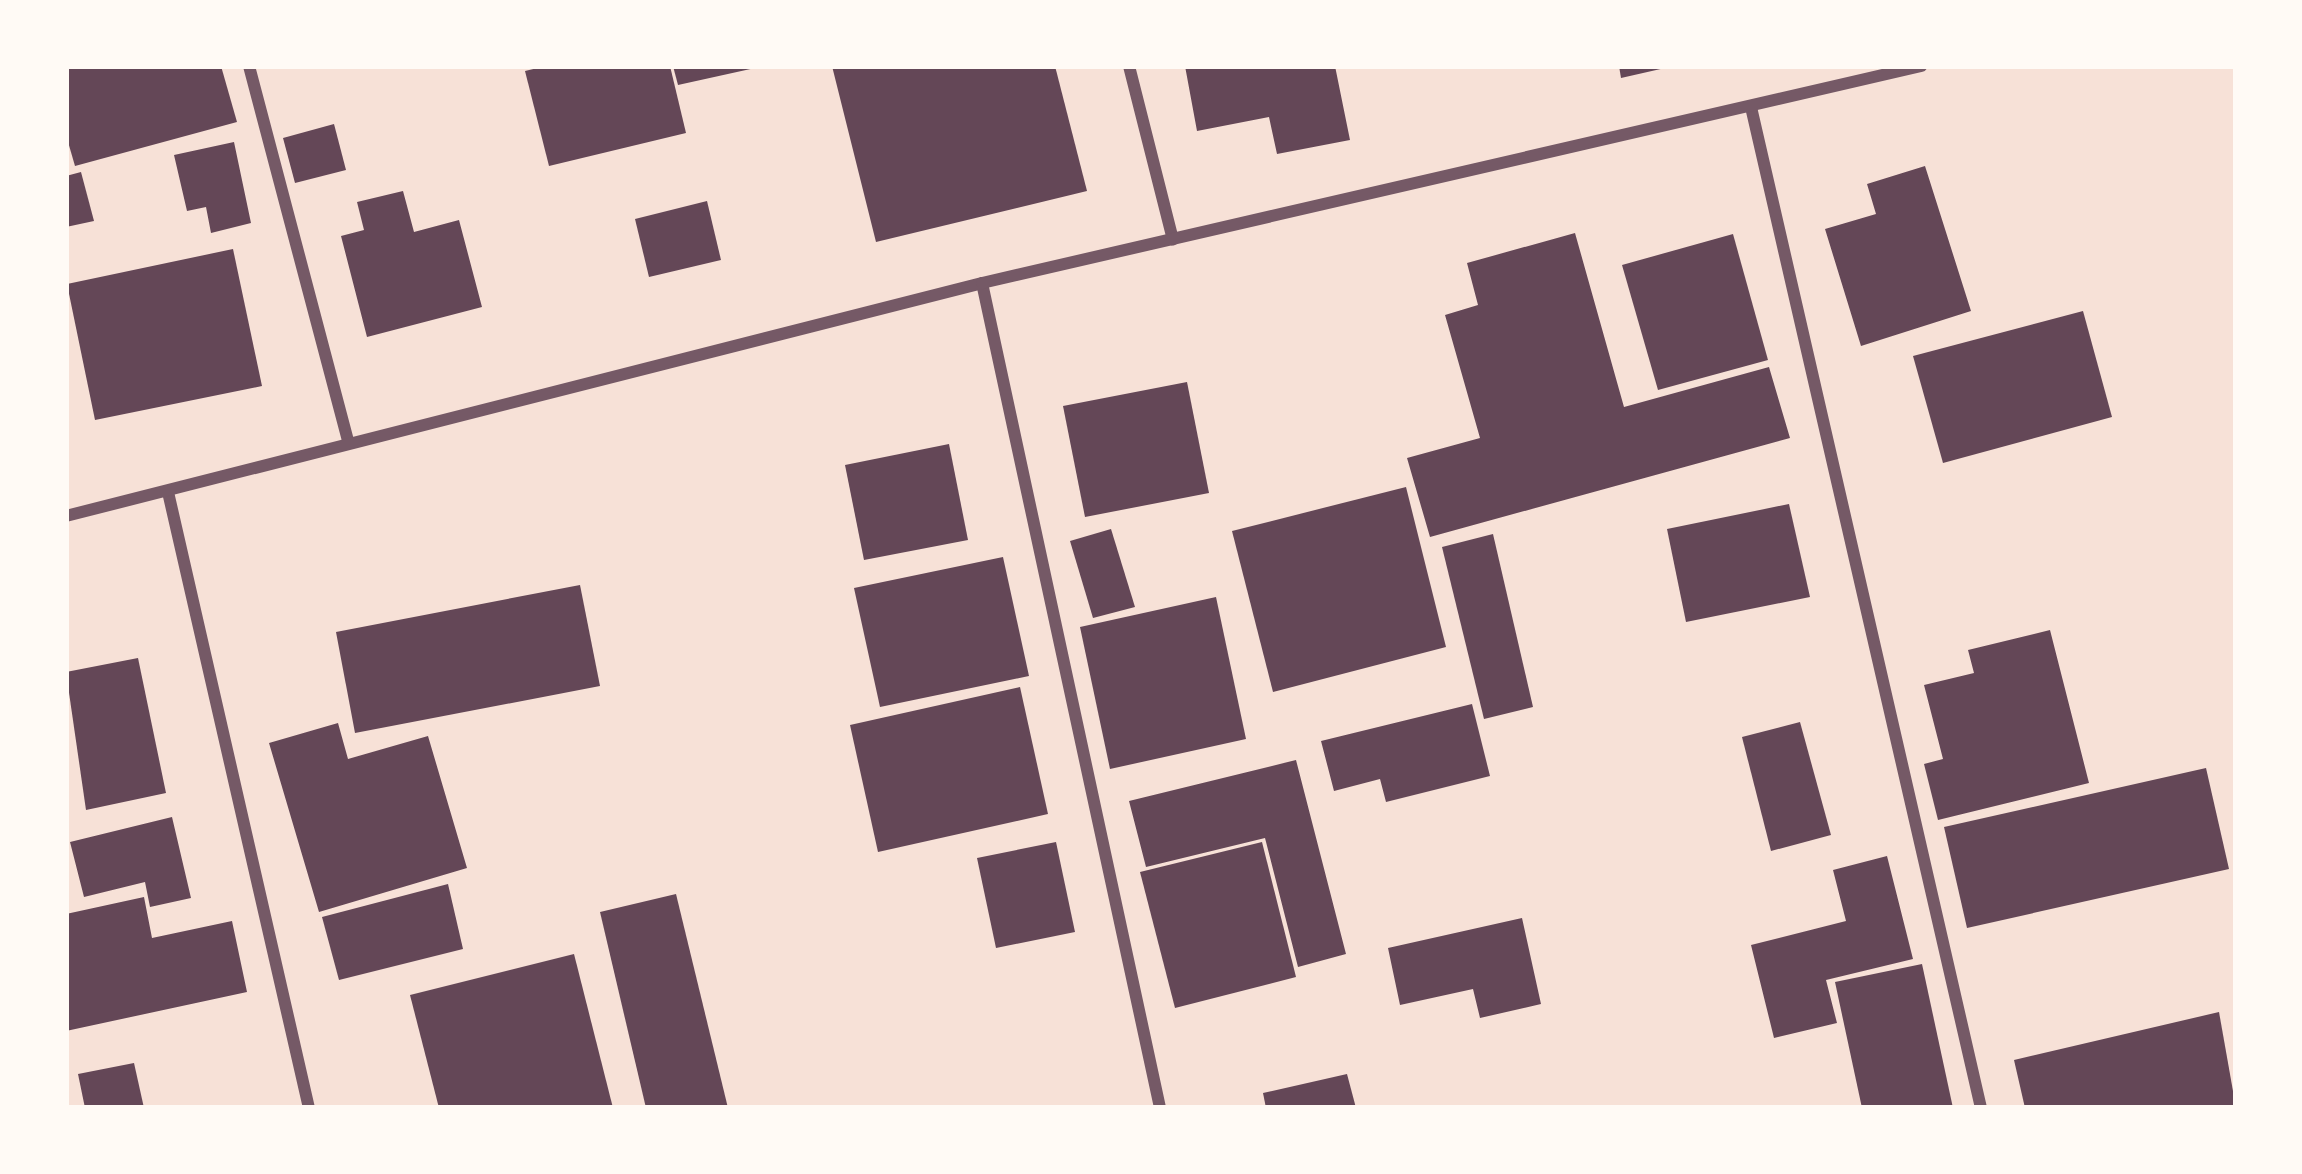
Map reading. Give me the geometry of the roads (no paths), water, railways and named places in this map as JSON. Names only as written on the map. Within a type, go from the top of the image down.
[{"type":"street","points":[[249,66],[347,438]]},
{"type":"street","points":[[1129,66],[1173,240]]},
{"type":"street","points":[[66,516],[168,492],[347,438],[982,283],[1921,66]]},
{"type":"street","points":[[1751,106],[1981,1108]]},
{"type":"street","points":[[982,283],[1160,1108]]},
{"type":"street","points":[[168,492],[309,1108]]}]
